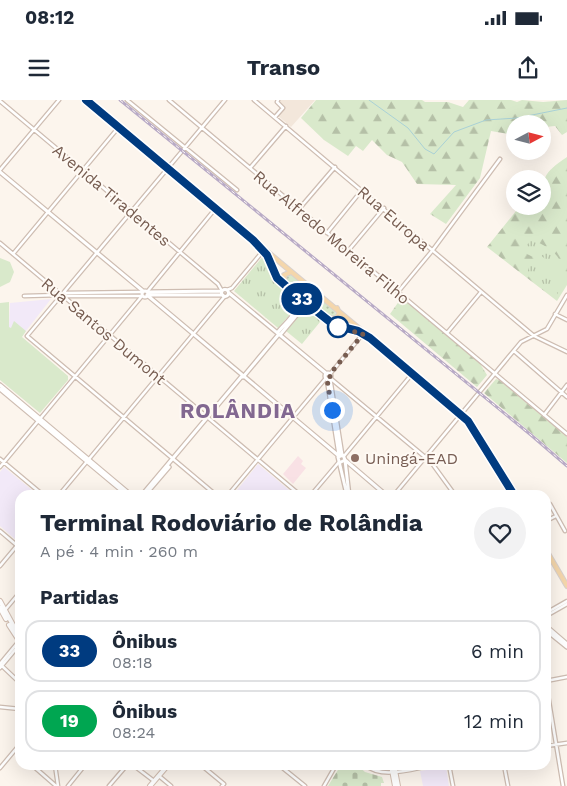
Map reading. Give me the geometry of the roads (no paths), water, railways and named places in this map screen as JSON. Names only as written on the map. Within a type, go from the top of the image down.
[{"type":"main road","points":[[86,100],[336,307],[461,415],[476,430],[511,490]]},
{"type":"main road","points":[[253,240],[264,251],[277,278],[290,290],[334,325],[370,338]]},
{"type":"main road","points":[[290,290],[283,278],[286,273],[294,272]]},
{"type":"main road","points":[[325,318],[332,320],[337,318],[336,307]]},
{"type":"main road","points":[[551,559],[567,586]]},
{"type":"main road","points":[[0,601],[2,610],[15,632]]},
{"type":"main road","points":[[150,786],[164,770]]},
{"type":"main road","points":[[394,772],[396,786]]},
{"type":"street","points":[[59,100],[0,171],[243,377],[380,490]]},
{"type":"street","points":[[127,100],[237,190]]},
{"type":"street","name":"Rua Alfredo Moreira Filho","points":[[169,100],[567,434]]},
{"type":"street","points":[[210,490],[27,336],[225,100]]},
{"type":"street","name":"Rua Europa","points":[[254,100],[534,336],[567,352]]},
{"type":"street","points":[[275,117],[283,108],[277,102],[278,100]]},
{"type":"street","name":"Avenida Tiradentes","points":[[0,101],[218,284],[224,294]]},
{"type":"street","points":[[250,168],[286,126]]},
{"type":"street","points":[[13,254],[118,128]]},
{"type":"street","points":[[398,292],[432,251],[500,159]]},
{"type":"street","points":[[299,209],[334,167]]},
{"type":"street","points":[[327,233],[362,190]]},
{"type":"street","points":[[0,467],[216,208]]},
{"type":"street","points":[[348,251],[384,208]]},
{"type":"street","name":"Rua Santos Dumont","points":[[0,243],[294,490]]},
{"type":"street","points":[[63,490],[194,335],[224,294],[232,288],[264,251]]},
{"type":"street","points":[[228,291],[425,457],[441,473],[452,490]]},
{"type":"street","points":[[447,333],[481,291]]},
{"type":"street","points":[[24,296],[144,293],[224,294]]},
{"type":"street","points":[[279,334],[296,310],[298,305],[295,294]]},
{"type":"street","points":[[398,490],[522,342],[547,329],[567,296]]},
{"type":"street","points":[[148,490],[207,418],[300,311],[316,311]]},
{"type":"street","points":[[555,314],[567,320]]},
{"type":"street","points":[[232,490],[363,334]]},
{"type":"street","points":[[514,351],[567,397]]},
{"type":"street","points":[[315,490],[412,374]]},
{"type":"street","points":[[328,377],[347,490]]},
{"type":"street","points":[[544,415],[563,393],[567,385]]},
{"type":"street","points":[[0,387],[124,490]]},
{"type":"street","points":[[0,459],[37,490]]},
{"type":"street","points":[[551,506],[565,531]]},
{"type":"street","points":[[551,519],[556,516]]},
{"type":"street","points":[[0,531],[15,544]]},
{"type":"street","points":[[0,566],[15,550]]},
{"type":"street","points":[[2,610],[15,597]]},
{"type":"street","points":[[551,612],[567,603]]},
{"type":"street","points":[[551,632],[567,646]]},
{"type":"street","points":[[15,647],[1,665],[15,678]]},
{"type":"street","points":[[551,681],[567,677]]},
{"type":"street","points":[[0,708],[15,709]]},
{"type":"street","points":[[551,714],[563,786]]},
{"type":"street","points":[[551,746],[567,743]]},
{"type":"street","points":[[0,768],[15,750]]},
{"type":"street","points":[[38,770],[57,786]]},
{"type":"street","points":[[55,770],[57,786]]},
{"type":"street","points":[[68,786],[81,770]]},
{"type":"street","points":[[110,786],[123,770]]},
{"type":"street","points":[[140,770],[154,781]]},
{"type":"street","points":[[206,770],[223,785]]},
{"type":"street","points":[[285,770],[305,786]]},
{"type":"street","points":[[324,786],[333,770]]},
{"type":"street","points":[[372,770],[394,772],[406,770]]},
{"type":"street","points":[[450,770],[452,786]]},
{"type":"street","points":[[505,770],[508,786]]},
{"type":"street","points":[[159,776],[171,786]]},
{"type":"waterway","points":[[369,100],[408,128],[425,149],[434,154],[454,132],[486,120],[517,118],[567,108]]},
{"type":"railway","points":[[120,100],[567,466]]},
{"type":"place","name":"Uningá-EAD","points":[[355,458]]},
{"type":"district","name":"ROLÂNDIA","points":[[238,411]]}]
